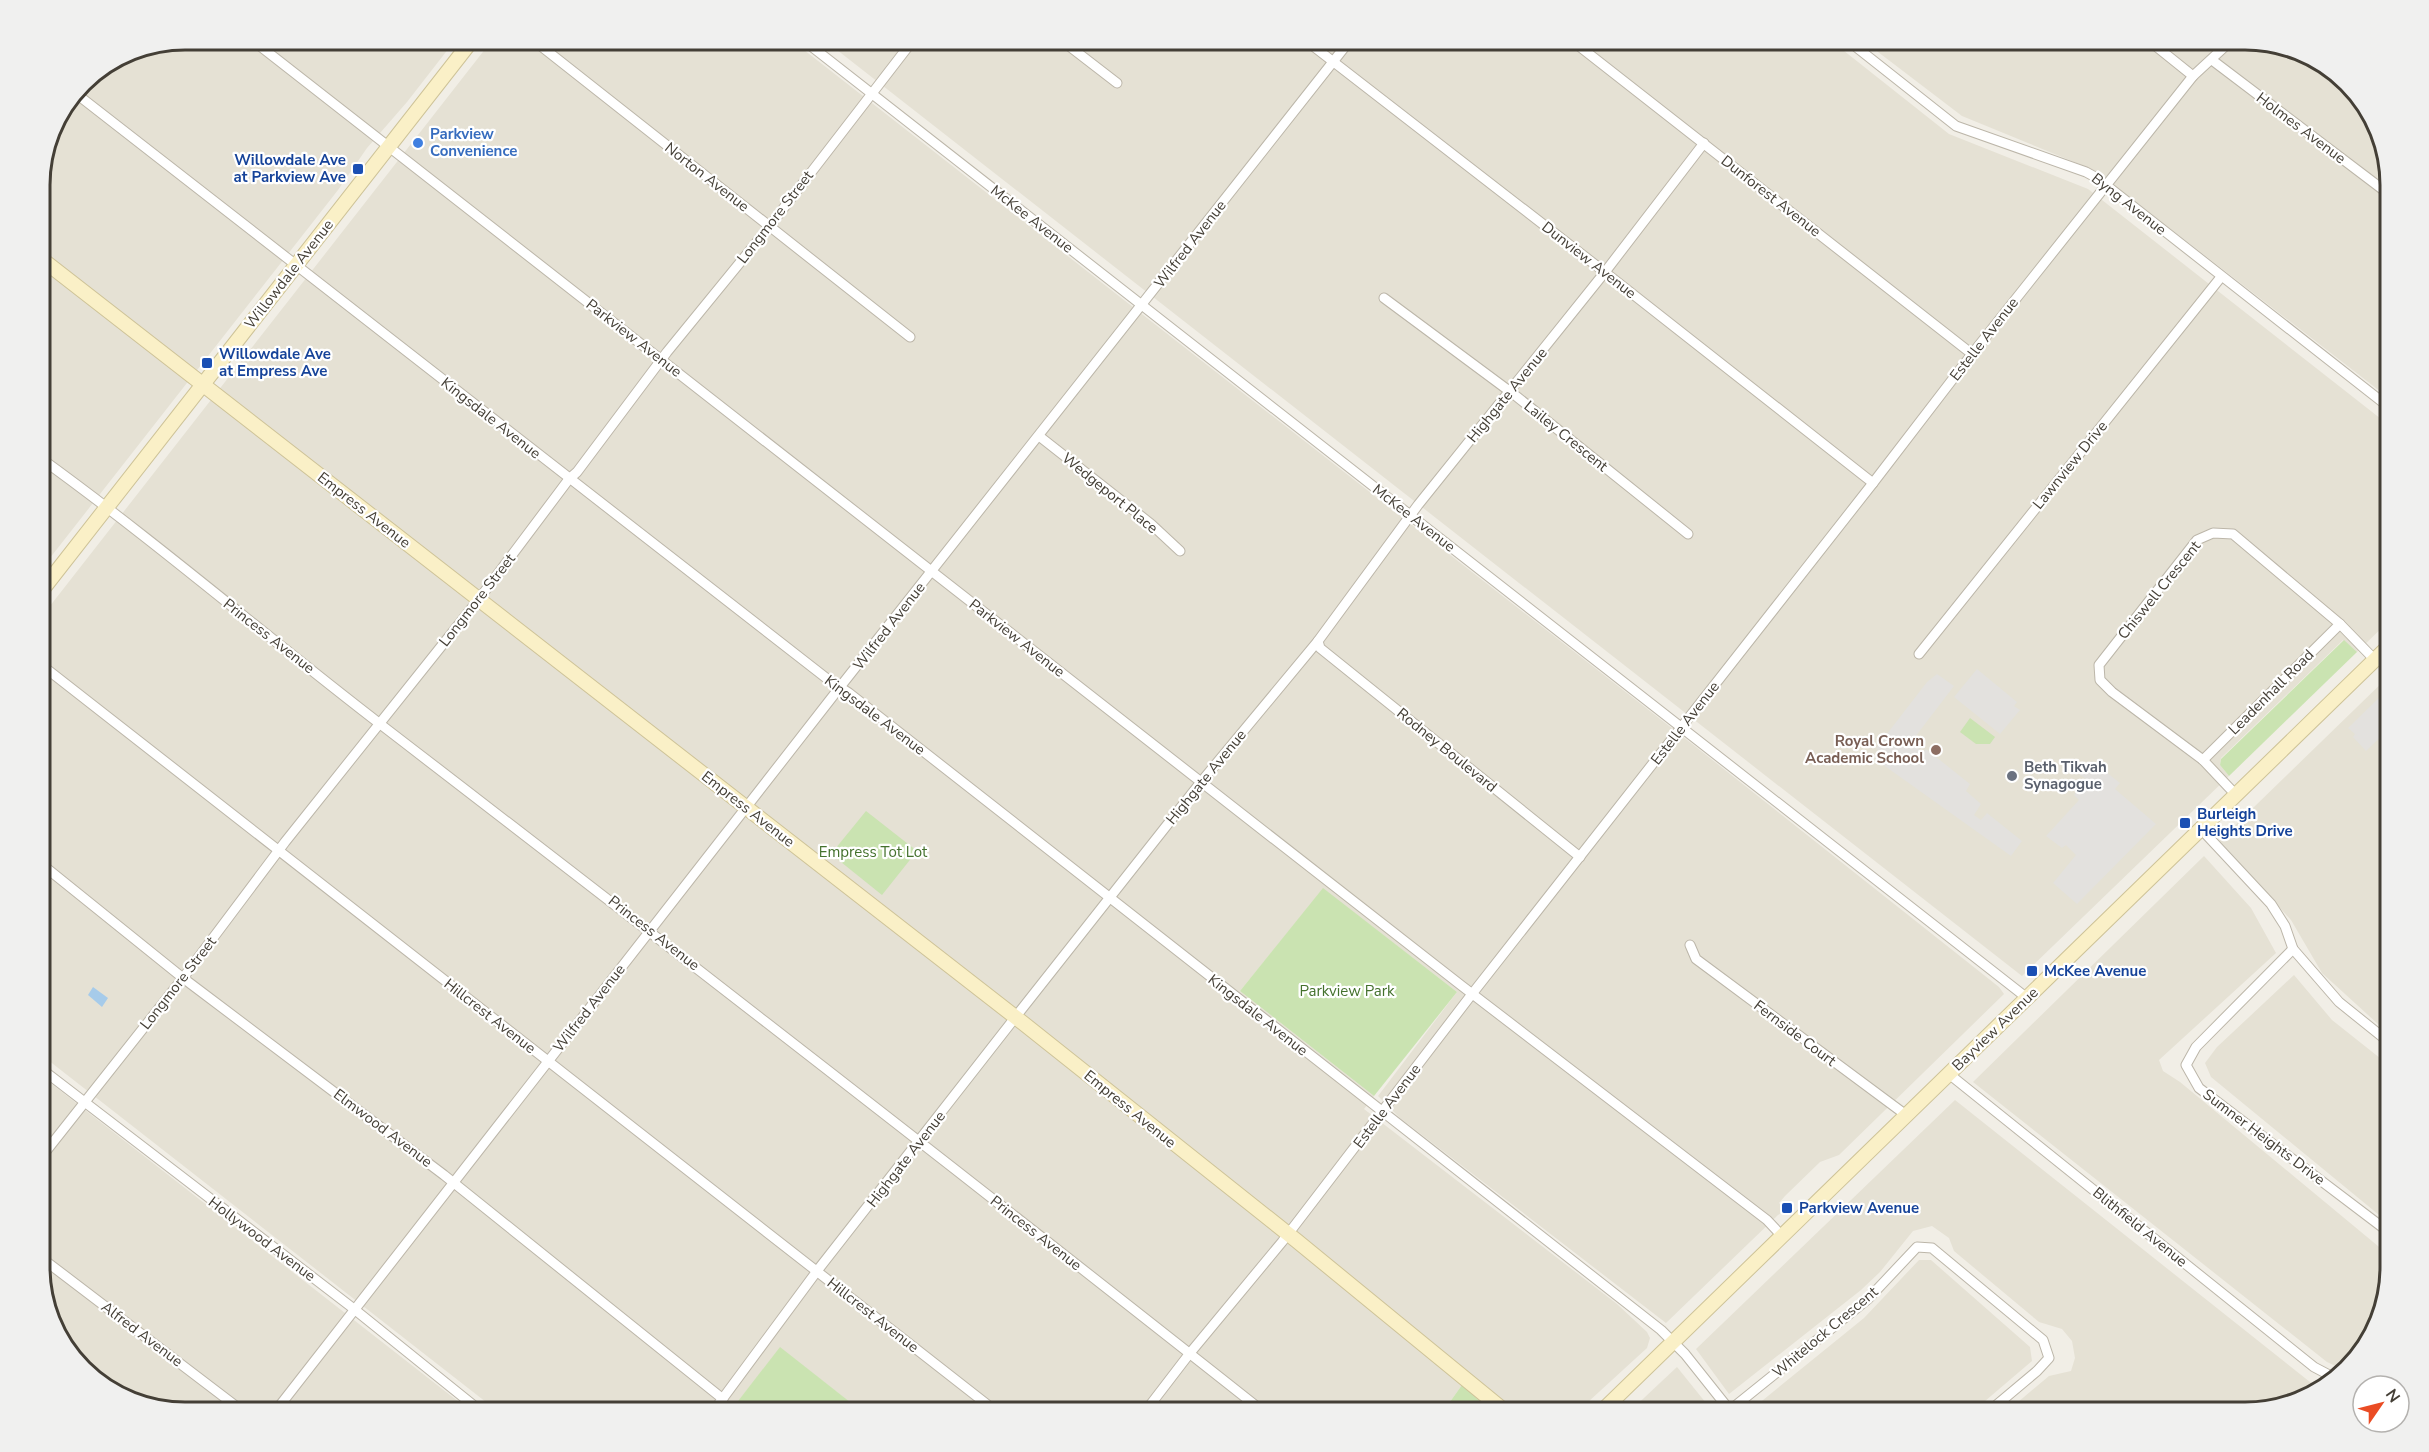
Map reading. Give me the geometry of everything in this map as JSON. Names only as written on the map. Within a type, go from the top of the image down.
[{"type":"street","name":"Parkview Avenue","points":[[265,50],[1472,994],[1767,1220],[1782,1236]]},
{"type":"street","name":"Willowdale Avenue","points":[[50,580],[464,50]]},
{"type":"street","name":"Norton Avenue","points":[[546,50],[910,337]]},
{"type":"street","name":"McKee Avenue","points":[[816,50],[2027,998]]},
{"type":"street","name":"Longmore Street","points":[[50,1146],[183,978],[278,850],[479,599],[568,479],[577,472],[662,359],[769,226],[905,50]]},
{"type":"street","points":[[1074,50],[1117,83]]},
{"type":"street","name":"Dunview Avenue","points":[[1317,50],[1873,483]]},
{"type":"street","name":"Wilfred Avenue","points":[[282,1402],[840,687],[1343,50]]},
{"type":"street","name":"Dunforest Avenue","points":[[1584,50],[1972,354]]},
{"type":"street","name":"Byng Avenue","points":[[1860,50],[1956,126],[2086,172],[2107,186],[2379,400]]},
{"type":"street","points":[[2160,50],[2193,76]]},
{"type":"street","name":"Estelle Avenue","points":[[1152,1402],[1288,1235],[1472,994],[1972,354],[2193,76],[2222,50]]},
{"type":"street","name":"Holmes Avenue","points":[[2212,60],[2379,187]]},
{"type":"street","name":"Kingsdale Avenue","points":[[81,98],[568,479],[840,687],[1674,1341],[1723,1402]]},
{"type":"street","name":"Highgate Avenue","points":[[721,1402],[818,1271],[1015,1017],[1201,782],[1318,641],[1410,515],[1605,272],[1704,143]]},
{"type":"street","name":"Empress Avenue","points":[[50,266],[1015,1017],[1493,1402]]},
{"type":"street","name":"Lawnview Drive","points":[[1918,654],[2222,277]]},
{"type":"street","name":"Lailey Crescent","points":[[1384,298],[1510,391],[1688,534]]},
{"type":"street","name":"Wedgeport Place","points":[[1039,436],[1151,524],[1180,550]]},
{"type":"street","name":"Princess Avenue","points":[[50,466],[108,508],[380,724],[650,930],[1251,1402]]},
{"type":"street","name":"Chiswell Crescent","points":[[2236,795],[2203,760],[2112,692],[2100,680],[2099,665],[2197,540],[2213,533],[2233,534],[2340,624],[2375,660]]},
{"type":"street","name":"Leadenhall Road","points":[[2203,760],[2340,624]]},
{"type":"street","name":"Rodney Boulevard","points":[[1318,641],[1320,648],[1580,858]]},
{"type":"street","name":"Bayview Avenue","points":[[1611,1402],[2379,656]]},
{"type":"street","name":"Hillcrest Avenue","points":[[50,672],[984,1402]]},
{"type":"street","points":[[2201,829],[2271,904],[2285,926],[2293,949],[2339,1002],[2380,1035]]},
{"type":"street","name":"Elmwood Avenue","points":[[50,871],[183,978],[454,1183],[723,1399]]},
{"type":"street","name":"Fernside Court","points":[[1690,945],[1696,959],[1906,1115]]},
{"type":"street","name":"Sumner Heights Drive","points":[[2293,949],[2196,1047],[2186,1065],[2199,1088],[2380,1225]]},
{"type":"street","name":"Blithfield Avenue","points":[[1949,1074],[2314,1367],[2328,1374]]},
{"type":"street","name":"Hollywood Avenue","points":[[50,1076],[354,1309],[469,1402]]},
{"type":"street","name":"Whitelock Crescent","points":[[1743,1402],[1868,1299],[1917,1247],[1932,1248],[2043,1340],[2049,1358],[2000,1402]]},
{"type":"street","name":"Alfred Avenue","points":[[50,1264],[231,1402]]},
{"type":"shaded area","points":[[176,50],[447,50],[367,148],[338,190],[50,558],[50,176],[57,141],[63,125],[77,102],[110,72],[125,63],[158,52]]},
{"type":"shaded area","points":[[484,50],[804,50],[1696,747],[1999,987],[2004,994],[1839,1155],[1820,1162],[1785,1196],[1779,1203],[1786,1210],[1778,1215],[1666,1323],[1400,1118],[1378,1096],[1457,992],[1323,889],[1240,991],[1374,1096],[1364,1109],[1617,1304],[1647,1332],[1650,1338],[1647,1348],[1588,1402],[1481,1402],[1462,1385],[1450,1402],[850,1402],[780,1348],[738,1402],[486,1402],[50,1062],[50,606]]},
{"type":"shaded area","points":[[837,50],[1843,50],[1949,134],[2088,189],[2379,418],[2379,630],[2357,652],[2343,640],[2221,758],[2220,765],[2229,776],[2022,976]]},
{"type":"shaded area","points":[[1875,50],[2244,50],[2279,54],[2319,72],[2346,96],[2357,110],[2366,125],[2377,158],[2379,176],[2379,391],[2096,171],[1962,116]]},
{"type":"shaded area","points":[[1977,669],[2017,702],[2014,706],[2020,710],[2000,734],[1954,697]]},
{"type":"shaded area","points":[[1937,674],[1954,686],[1912,741],[1920,750],[1916,758],[1919,758],[1926,749],[1970,784],[1966,791],[1981,804],[1974,815],[1981,820],[1987,813],[2022,841],[2011,856],[1882,764],[1887,759],[1876,748],[1927,682]]},
{"type":"shaded area","points":[[2379,685],[2380,1026],[2322,973],[2291,920],[2219,841]]},
{"type":"shaded area","points":[[2379,697],[2380,738],[2366,751],[2353,737],[2355,734],[2348,728]]},
{"type":"shaded area","points":[[2092,761],[2120,783],[2115,789],[2156,824],[2077,904],[2053,883],[2076,855],[2066,845],[2062,848],[2046,836],[2079,800],[2074,795],[2086,779],[2080,775]]},
{"type":"shaded area","points":[[2204,856],[2251,908],[2276,953],[2159,1060],[2163,1071],[2180,1082],[2380,1248],[2375,1302],[2369,1319],[2352,1350],[2336,1366],[2327,1362],[1973,1082]]},
{"type":"shaded area","points":[[2294,975],[2332,1020],[2380,1058],[2380,1216],[2211,1077],[2205,1063],[2217,1047]]},
{"type":"shaded area","points":[[50,1083],[459,1402],[167,1401],[133,1392],[102,1375],[72,1342],[63,1327],[52,1294],[50,1276]]},
{"type":"shaded area","points":[[1955,1100],[2313,1383],[2279,1398],[2262,1401],[2018,1402],[2049,1376],[2071,1371],[2075,1358],[2072,1341],[2062,1329],[2039,1322],[1954,1251],[1949,1238],[1932,1226],[1913,1231],[1880,1272],[1861,1290],[1729,1394],[1696,1349]]},
{"type":"shaded area","points":[[1919,1260],[1931,1260],[2030,1347],[2032,1361],[1984,1402],[1761,1402],[1864,1318]]},
{"type":"shaded area","points":[[1677,1367],[1705,1402],[1640,1402]]},
{"type":"green space","points":[[2344,640],[2357,652],[2229,776],[2220,765],[2221,759]]},
{"type":"green space","points":[[1970,718],[1995,737],[1990,744],[1976,744],[1960,732]]},
{"type":"green space","name":"Empress Tot Lot","points":[[866,811],[917,851],[882,895],[831,854]]},
{"type":"green space","name":"Parkview Park","points":[[1323,888],[1457,992],[1374,1096],[1240,991]]},
{"type":"green space","points":[[780,1347],[850,1402],[737,1402]]},
{"type":"green space","points":[[1462,1385],[1481,1402],[1450,1402]]},
{"type":"water","points":[[93,987],[108,998],[102,1007],[88,995]]},
{"type":"place","name":"Parkview Convenience","points":[[418,143]]},
{"type":"place","name":"Willowdale Ave at Parkview Ave","points":[[358,169]]},
{"type":"place","name":"Willowdale Ave at Empress Ave","points":[[207,363]]},
{"type":"place","name":"Royal Crown Academic School","points":[[1936,750]]},
{"type":"place","name":"Beth Tikvah Synagogue","points":[[2012,776]]},
{"type":"place","name":"Burleigh Heights Drive","points":[[2185,823]]},
{"type":"place","name":"McKee Avenue","points":[[2032,971]]},
{"type":"place","name":"Parkview Avenue","points":[[1787,1208]]}]
